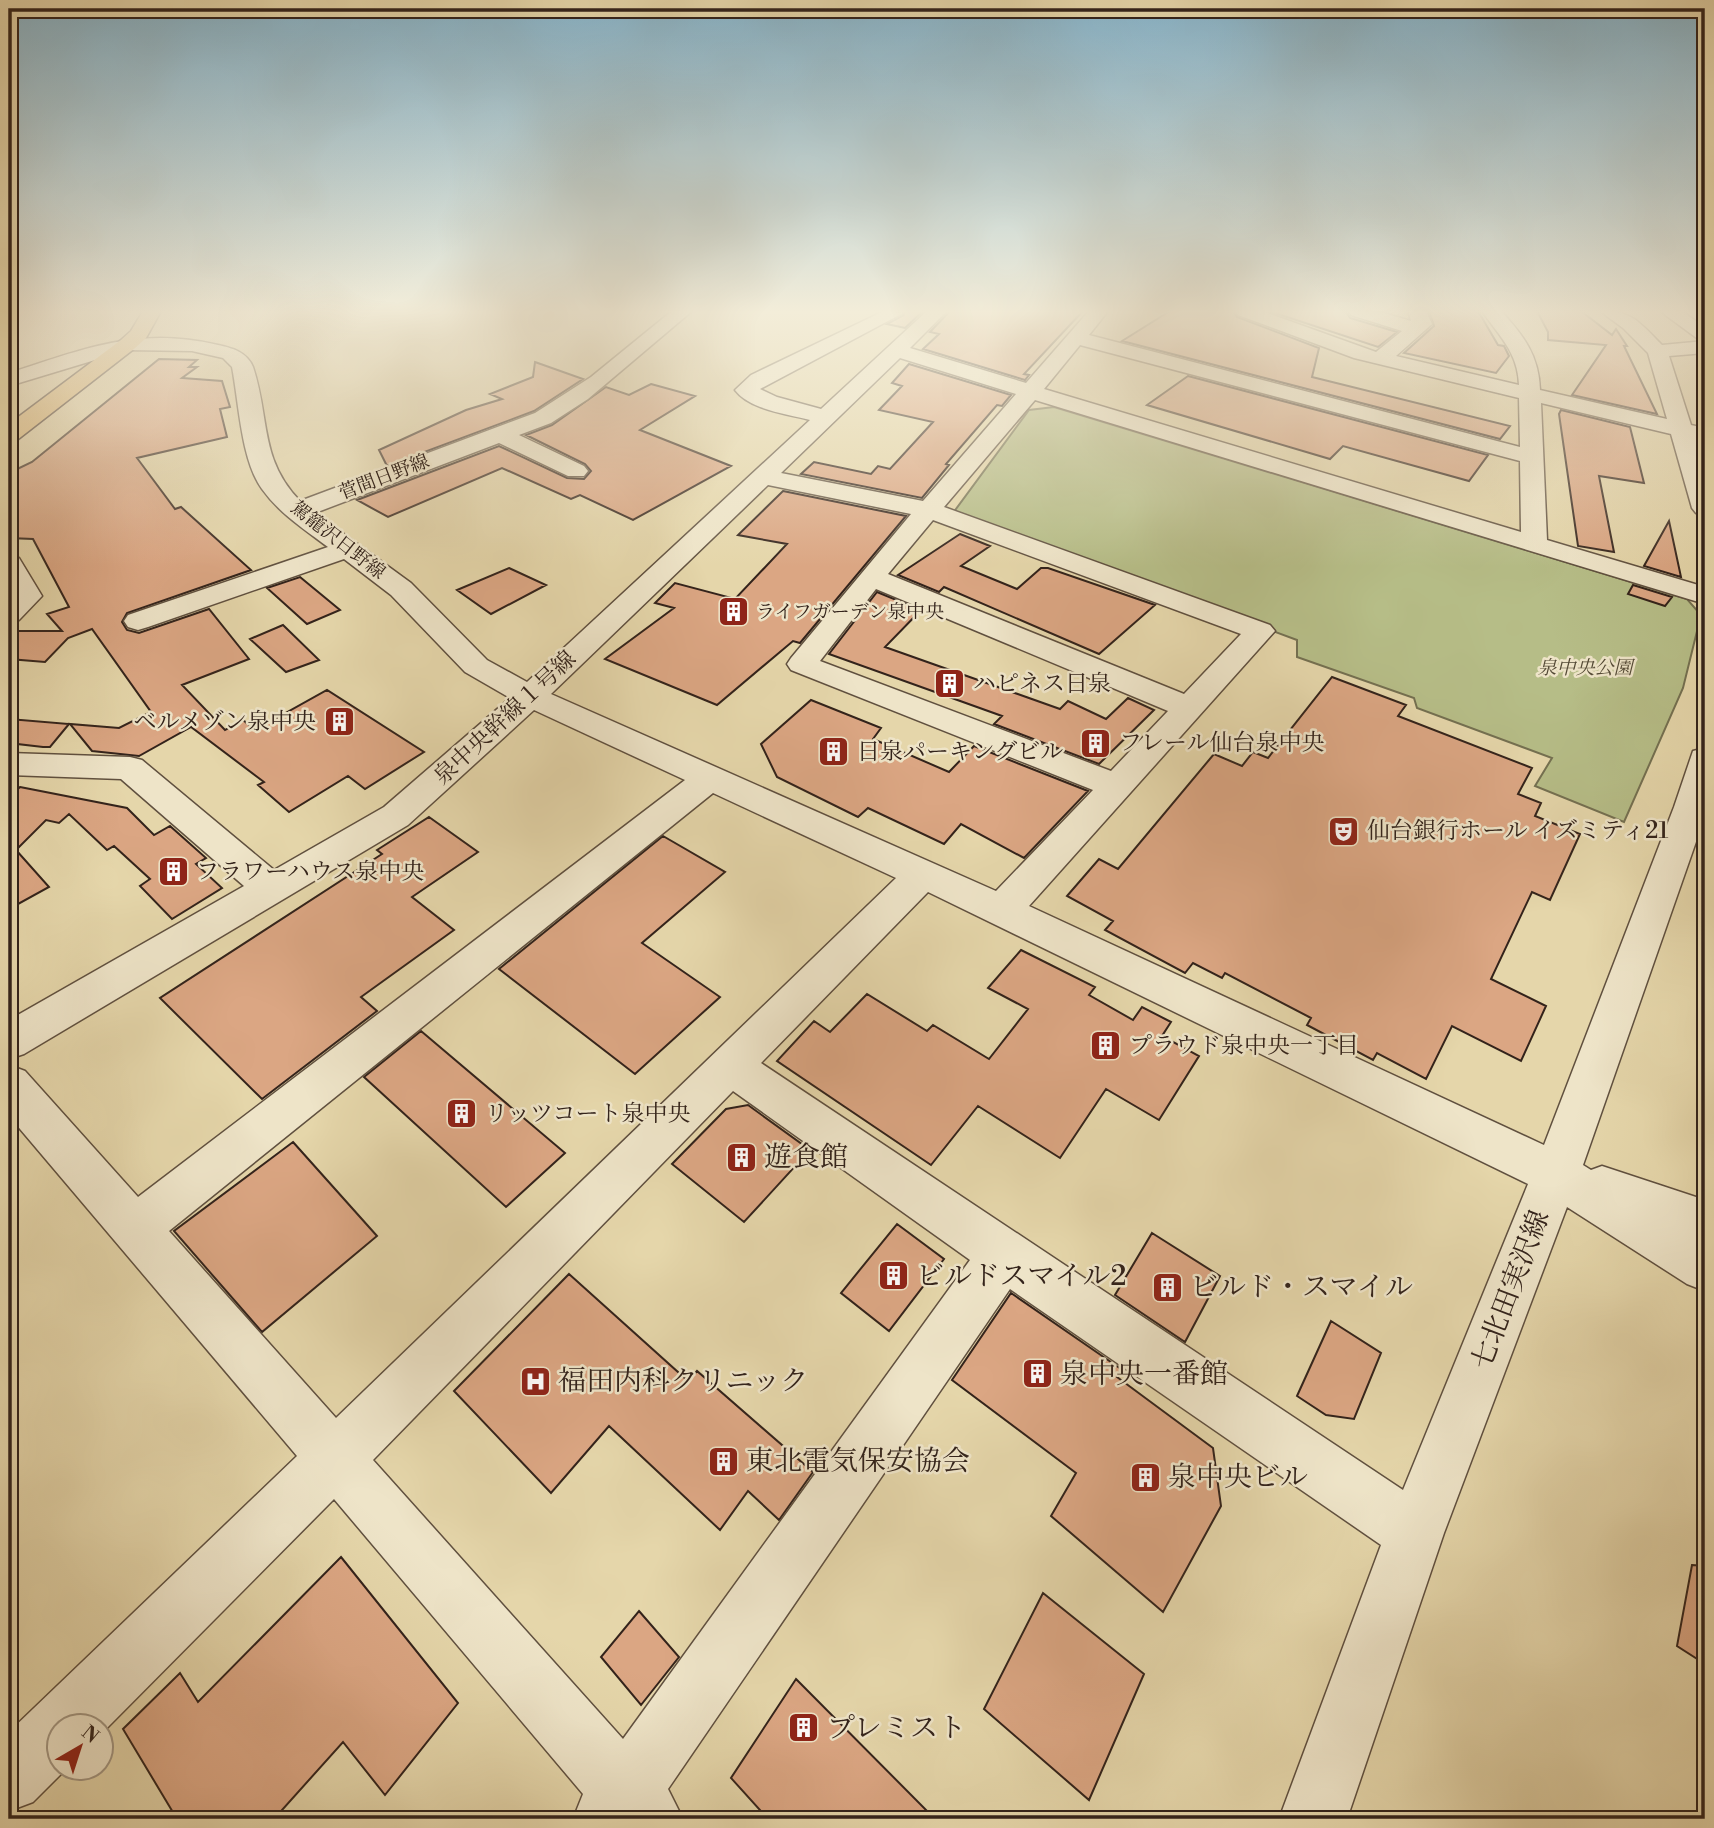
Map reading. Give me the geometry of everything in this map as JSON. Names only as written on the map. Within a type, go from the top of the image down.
[{"type":"main road","points":[[9,435],[62,396]]},
{"type":"main road","points":[[9,452],[83,396]]},
{"type":"street","name":"駕籠沢日野線","points":[[248,396],[261,462],[272,486],[296,511],[425,610],[476,666],[528,696],[1002,910],[1556,1174]]},
{"type":"street","name":"菅間日野線","points":[[296,511],[499,433],[569,404],[579,396]]},
{"type":"street","points":[[758,396],[769,402],[825,417]]},
{"type":"street","name":"泉中央幹線１号線","points":[[9,1041],[396,816],[430,789],[848,396]]},
{"type":"street","points":[[1026,396],[871,576],[802,664],[1117,786]]},
{"type":"street","points":[[1048,396],[1705,596]]},
{"type":"street","points":[[1299,396],[1532,457]]},
{"type":"street","points":[[1531,396],[1534,544]]},
{"type":"street","points":[[1541,396],[1705,435]]},
{"type":"street","points":[[1672,396],[1705,508]]},
{"type":"street","points":[[499,433],[576,471]]},
{"type":"street","points":[[761,476],[929,510],[1260,632],[1002,910]]},
{"type":"street","points":[[138,621],[348,549]]},
{"type":"street","points":[[9,564],[28,596],[9,614]]},
{"type":"street","points":[[871,576],[1189,708]]},
{"type":"street","name":"七北田実沢線","points":[[1313,1819],[1415,1533],[1556,1174],[1691,807],[1705,759]]},
{"type":"street","points":[[9,764],[130,768],[272,889]]},
{"type":"street","points":[[134,1229],[710,778]]},
{"type":"street","points":[[74,1713],[334,1460],[923,874]]},
{"type":"street","points":[[730,1065],[1004,1255],[1415,1533]]},
{"type":"street","points":[[9,1084],[334,1460],[627,1810],[1004,1255]]},
{"type":"street","points":[[1556,1174],[1686,1214],[1705,1224]]},
{"type":"street","points":[[1556,1174],[1705,1267]]},
{"type":"street","points":[[9,1778],[46,1741]]},
{"type":"green space","name":"泉中央公園","points":[[1054,407],[1687,599],[1701,615],[1683,688],[1624,822],[1535,786],[1552,758],[1417,708],[1414,698],[1297,657],[1297,640],[953,513],[1029,410]]},
{"type":"building","points":[[113,396],[227,396],[230,407],[220,409],[227,437],[137,458],[175,509],[181,507],[251,570],[127,613],[122,622],[127,630],[139,633],[209,609],[249,659],[182,685],[225,730],[243,720],[255,730],[327,690],[424,752],[365,789],[348,776],[289,812],[258,785],[264,782],[191,727],[139,756],[92,751],[70,724],[119,728],[151,712],[92,629],[68,638],[45,662],[9,659],[9,631],[62,631],[47,614],[69,607],[33,539],[9,538],[9,473],[32,462]]},
{"type":"building","points":[[496,396],[556,396],[534,411],[387,466],[379,450],[466,410],[502,399]]},
{"type":"building","points":[[593,396],[695,396],[640,430],[731,466],[633,520],[580,495],[571,499],[502,468],[388,517],[357,500],[499,446],[567,478],[584,479],[591,471],[585,464],[526,435],[552,425]]},
{"type":"building","points":[[892,396],[1010,396],[1002,406],[997,405],[946,464],[949,465],[922,498],[801,474],[814,462],[871,474],[878,466],[890,469],[933,422],[879,410]]},
{"type":"building","points":[[1159,396],[1265,396],[1488,455],[1469,481],[1343,446],[1330,459],[1147,405]]},
{"type":"building","points":[[1335,396],[1390,396],[1510,426],[1500,439]]},
{"type":"building","points":[[1578,396],[1648,396],[1657,414]]},
{"type":"building","points":[[1561,410],[1630,427],[1644,483],[1599,476],[1614,552],[1578,546],[1559,414]]},
{"type":"building","points":[[783,491],[906,516],[800,643],[793,641],[717,705],[605,659],[674,608],[655,603],[675,583],[735,599],[787,544],[738,535]]},
{"type":"building","points":[[1669,521],[1681,577],[1644,566]]},
{"type":"building","points":[[960,534],[990,546],[961,566],[1017,589],[1041,568],[1048,568],[1155,605],[1099,654],[944,587],[939,592],[898,575]]},
{"type":"building","points":[[509,568],[546,585],[491,614],[457,590]]},
{"type":"building","points":[[300,577],[340,610],[307,624],[267,588]]},
{"type":"building","points":[[1633,585],[1672,597],[1665,606],[1628,594]]},
{"type":"building","points":[[877,592],[921,610],[885,647],[1060,709],[1068,701],[1106,719],[1128,698],[1154,710],[1099,764],[994,724],[1002,716],[829,654]]},
{"type":"building","points":[[283,625],[319,660],[286,672],[250,639]]},
{"type":"building","points":[[1332,677],[1406,705],[1398,716],[1532,768],[1518,794],[1541,803],[1535,816],[1580,834],[1550,900],[1532,892],[1491,979],[1546,1006],[1521,1061],[1452,1026],[1426,1079],[1377,1053],[1373,1060],[1307,1025],[1311,1018],[1225,973],[1222,978],[1193,963],[1185,973],[1105,930],[1113,921],[1067,896],[1099,859],[1118,869],[1214,754],[1242,766],[1253,752],[1268,758]]},
{"type":"building","points":[[811,700],[881,728],[873,739],[949,772],[974,746],[1088,791],[1024,858],[961,824],[944,844],[868,808],[858,817],[777,777],[761,744]]},
{"type":"building","points":[[9,719],[69,724],[50,747],[43,747],[9,743]]},
{"type":"building","points":[[20,787],[127,808],[154,835],[170,826],[206,858],[196,864],[222,888],[172,919],[140,886],[150,879],[114,846],[107,850],[69,814],[59,823],[46,820],[16,850],[49,887],[9,909],[9,797]]},
{"type":"building","points":[[429,817],[478,852],[412,897],[454,930],[361,997],[377,1011],[262,1099],[160,998],[382,854],[377,850]]},
{"type":"building","points":[[663,836],[725,872],[642,943],[720,997],[635,1074],[499,969]]},
{"type":"building","points":[[1021,950],[1095,987],[1089,995],[1133,1020],[1142,1007],[1171,1022],[1162,1036],[1199,1056],[1159,1120],[1106,1089],[1060,1158],[978,1106],[931,1165],[777,1061],[814,1021],[830,1032],[867,994],[927,1031],[933,1025],[989,1059],[1028,1009],[988,988]]},
{"type":"building","name":"リッツコート泉中央","points":[[421,1031],[565,1153],[506,1207],[364,1077]]},
{"type":"building","name":"遊食館","points":[[748,1105],[810,1150],[744,1222],[672,1164],[726,1109]]},
{"type":"building","points":[[293,1142],[377,1236],[262,1332],[174,1231]]},
{"type":"building","name":"ビルドスマイル2","points":[[897,1224],[944,1259],[889,1331],[841,1293]]},
{"type":"building","name":"ビルド・スマイル","points":[[1152,1233],[1220,1276],[1185,1342],[1115,1295]]},
{"type":"building","points":[[569,1274],[688,1381],[697,1371],[813,1472],[779,1520],[748,1491],[720,1530],[609,1426],[551,1493],[454,1391]]},
{"type":"building","points":[[1011,1293],[1121,1369],[1117,1377],[1213,1448],[1221,1506],[1163,1612],[1051,1516],[1076,1473],[952,1380]]},
{"type":"building","points":[[1331,1321],[1381,1353],[1354,1419],[1326,1415],[1297,1396]]},
{"type":"building","points":[[341,1557],[458,1703],[385,1795],[343,1742],[274,1819],[177,1819],[123,1729],[180,1673],[198,1702]]},
{"type":"building","points":[[1692,1565],[1705,1566],[1705,1664],[1677,1646]]},
{"type":"building","points":[[1043,1593],[1144,1674],[1089,1800],[984,1709]]},
{"type":"building","points":[[639,1611],[679,1657],[641,1705],[601,1657]]},
{"type":"building","name":"プレミスト","points":[[796,1679],[935,1819],[768,1819],[731,1778]]},
{"type":"place","name":"ライフガーデン泉中央","points":[[733,612]]},
{"type":"place","name":"ハピネス日泉","points":[[950,684]]},
{"type":"place","name":"ベルメゾン泉中央","points":[[339,722]]},
{"type":"place","name":"フレール仙台泉中央","points":[[1096,743]]},
{"type":"place","name":"日泉パーキングビル","points":[[834,752]]},
{"type":"place","name":"仙台銀行ホール イズミティ21","points":[[1344,831]]},
{"type":"place","name":"フラワーハウス泉中央","points":[[173,872]]},
{"type":"place","name":"プラウド泉中央一丁目","points":[[1106,1046]]},
{"type":"place","name":"リッツコート泉中央","points":[[462,1114]]},
{"type":"place","name":"遊食館","points":[[741,1157]]},
{"type":"place","name":"ビルドスマイル2","points":[[893,1276]]},
{"type":"place","name":"ビルド・スマイル","points":[[1167,1287]]},
{"type":"place","name":"泉中央一番館","points":[[1037,1374]]},
{"type":"place","name":"福田内科クリニック","points":[[535,1381]]},
{"type":"place","name":"東北電気保安協会","points":[[723,1461]]},
{"type":"place","name":"泉中央ビル","points":[[1145,1477]]},
{"type":"place","name":"プレミスト","points":[[804,1728]]}]
